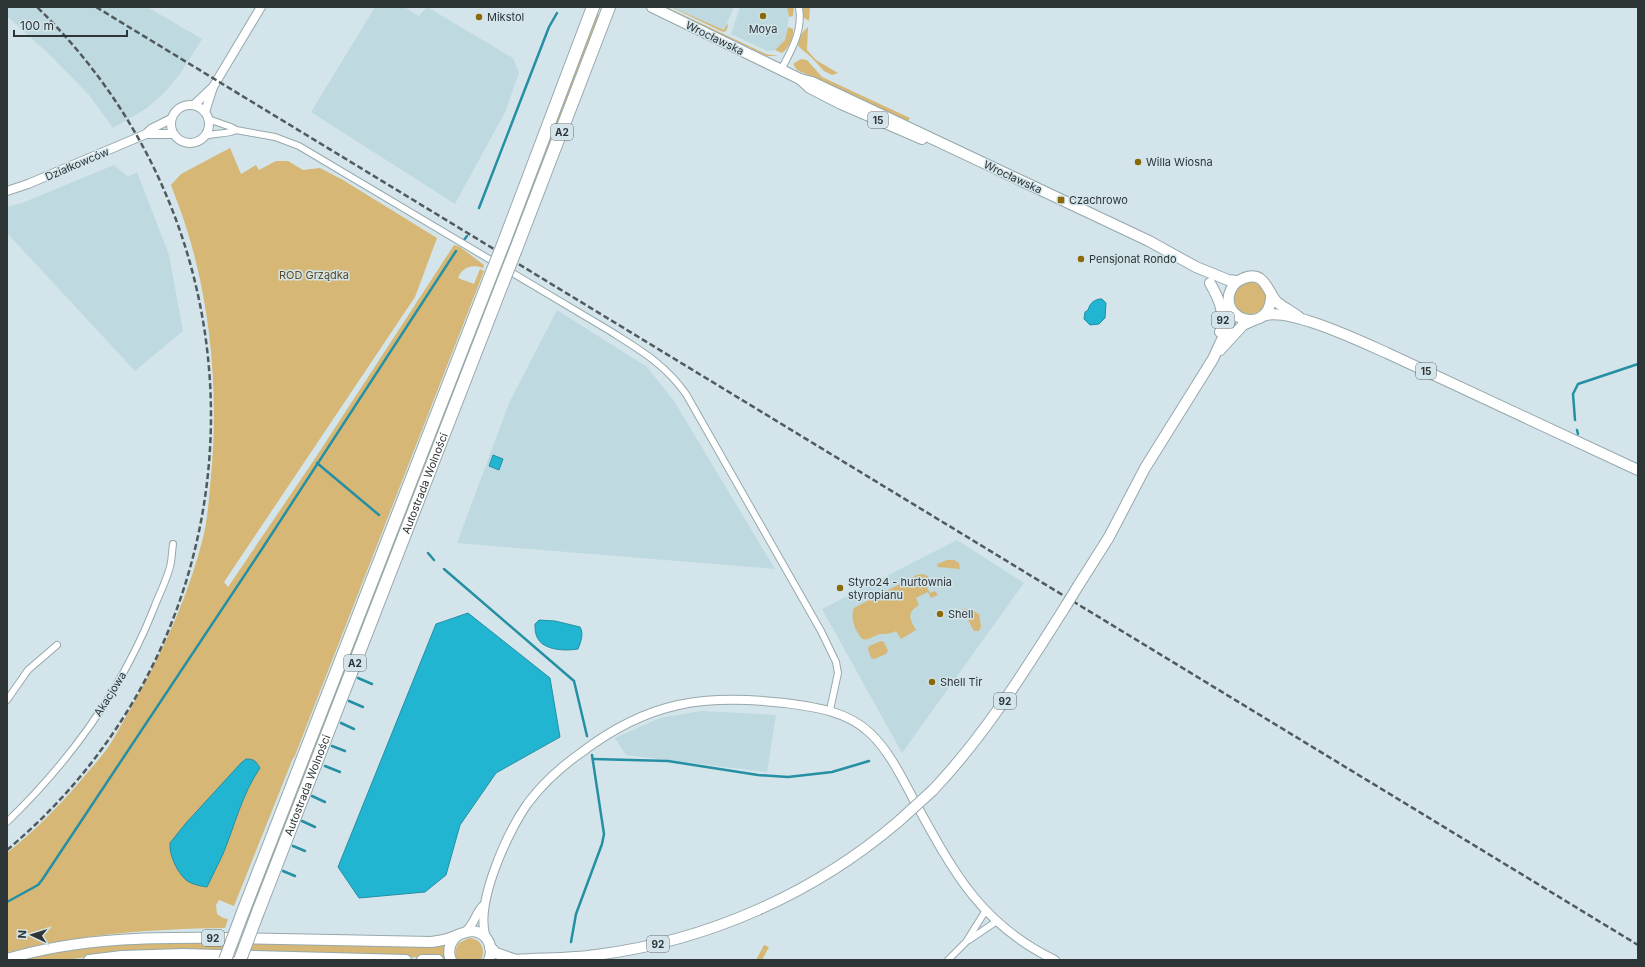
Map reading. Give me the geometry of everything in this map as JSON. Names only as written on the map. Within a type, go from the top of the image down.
[{"type":"highway","name":"Autostrada Wolności","points":[[225,960],[492,275],[593,7]]},
{"type":"highway","name":"Autostrada Wolności","points":[[240,960],[608,11]]},
{"type":"main road","name":"Wrocławska","points":[[652,7],[800,79],[810,88],[841,104],[905,133],[960,152],[1142,238],[1196,267],[1228,280],[1237,281]]},
{"type":"main road","name":"Wrocławska","points":[[1196,267],[1210,283],[1225,293],[1229,303]]},
{"type":"main road","name":"15","points":[[1237,281],[1246,277],[1254,277],[1262,280],[1268,286],[1278,302],[1302,319]]},
{"type":"main road","points":[[1229,303],[1230,290],[1237,281]]},
{"type":"main road","name":"92","points":[[1210,283],[1220,302],[1223,317],[1222,328],[1213,359]]},
{"type":"main road","points":[[1258,318],[1269,309],[1272,303],[1271,293]]},
{"type":"main road","name":"15","points":[[1229,303],[1237,316],[1246,320],[1273,314],[1302,319],[1387,353],[1638,470]]},
{"type":"main road","name":"92","points":[[490,948],[496,953],[515,960],[579,957],[626,951],[677,939],[723,924],[760,909],[804,888],[855,855],[899,821],[933,790],[958,763],[993,718],[1067,604],[1108,537],[1145,468],[1213,359],[1230,322],[1232,313],[1229,303]]},
{"type":"main road","name":"92","points":[[1213,359],[1243,325],[1258,318]]},
{"type":"main road","points":[[451,960],[449,950],[451,944],[463,932],[473,931],[480,933],[486,938],[490,948],[489,960]]},
{"type":"main road","name":"92","points":[[7,959],[47,949],[91,942],[135,938],[193,937],[431,942],[443,940],[463,932]]},
{"type":"main road","name":"92","points":[[89,960],[122,956],[183,954],[406,960]]},
{"type":"main road","points":[[422,960],[438,960]]},
{"type":"street","points":[[236,130],[231,132],[217,132],[206,136],[196,143],[183,143],[173,134],[171,119],[176,110],[182,106],[194,105],[213,87],[261,7]]},
{"type":"street","points":[[781,70],[798,35],[800,22],[799,7]]},
{"type":"street","points":[[206,136],[209,130],[207,115],[213,87]]},
{"type":"street","points":[[194,105],[207,115],[236,130],[275,137],[299,146],[610,331],[654,360],[670,373],[686,394],[821,632],[836,662],[838,673],[830,710]]},
{"type":"street","name":"Działkowców","points":[[7,191],[28,184],[146,134],[151,129],[171,119]]},
{"type":"street","name":"Działkowców","points":[[146,134],[173,134]]},
{"type":"street","name":"Akacjowa","points":[[7,822],[32,798],[77,745],[116,686],[145,629],[171,564],[173,544]]},
{"type":"street","points":[[7,700],[28,670],[57,645]]},
{"type":"street","points":[[486,938],[483,931],[484,905],[504,846],[512,828],[530,800],[542,786],[576,756],[620,726],[636,718],[685,703],[712,700],[751,700],[830,710],[850,719],[868,732],[888,753],[961,881],[998,922],[1022,941],[1055,960]]},
{"type":"street","points":[[463,932],[474,922],[479,910],[484,905]]},
{"type":"street","points":[[948,960],[966,942],[986,910]]},
{"type":"street","points":[[966,942],[998,922]]},
{"type":"shaded area","points":[[7,7],[147,7],[202,39],[180,74],[164,93],[147,108],[113,128],[89,95],[50,55],[7,16]]},
{"type":"shaded area","points":[[375,7],[404,7],[419,16],[427,7],[513,58],[519,73],[505,112],[455,204],[311,112]]},
{"type":"shaded area","points":[[734,7],[724,30],[673,8]]},
{"type":"shaded area","points":[[740,7],[787,7],[789,18],[785,40],[775,50],[767,51],[731,34]]},
{"type":"shaded area","points":[[114,165],[128,177],[137,172],[169,255],[183,331],[135,371],[7,233],[7,207],[22,203]]},
{"type":"shaded area","points":[[557,310],[647,367],[674,401],[775,569],[457,543],[509,403]]},
{"type":"shaded area","points":[[957,540],[1024,583],[902,753],[822,609]]},
{"type":"shaded area","points":[[701,711],[776,715],[767,772],[626,755],[615,738],[660,718]]},
{"type":"green space","points":[[663,7],[666,7],[766,54],[778,56],[767,56]]},
{"type":"green space","points":[[671,7],[724,30],[727,24],[728,26],[726,31],[723,32]]},
{"type":"green space","points":[[787,7],[794,7],[793,16],[789,17]]},
{"type":"green space","points":[[802,7],[810,7],[809,21],[803,17]]},
{"type":"green space","points":[[597,14],[601,16],[511,246],[509,245]]},
{"type":"green space","points":[[788,27],[793,29],[793,36],[789,46],[782,53],[775,50],[785,40]]},
{"type":"green space","points":[[808,27],[807,50],[816,60],[838,73],[832,75],[824,71],[799,47],[798,44],[802,33]]},
{"type":"green space","points":[[801,59],[807,60],[822,77],[910,118],[908,121],[797,70],[793,64]]},
{"type":"green space","name":"ROD Grządka","points":[[230,148],[241,174],[256,165],[259,170],[276,161],[288,161],[303,170],[320,168],[343,180],[437,238],[415,297],[224,582],[228,587],[314,460],[454,245],[460,247],[484,265],[483,268],[475,266],[468,267],[462,271],[458,278],[474,284],[480,269],[484,271],[294,758],[234,906],[219,900],[216,905],[217,914],[228,919],[225,928],[142,931],[88,937],[61,941],[7,953],[7,853],[39,825],[79,783],[109,746],[148,676],[167,638],[184,599],[203,538],[208,507],[213,445],[214,414],[211,350],[202,287],[195,256],[171,185],[181,174]]},
{"type":"green space","points":[[496,278],[499,280],[252,912],[249,912]]},
{"type":"green space","points":[[1247,282],[1253,282],[1262,286],[1266,298],[1262,310],[1253,314],[1247,314],[1238,310],[1234,301],[1234,295],[1238,286]]},
{"type":"green space","points":[[947,560],[954,560],[959,563],[960,569],[938,567],[937,564]]},
{"type":"green space","points":[[922,574],[928,576],[930,580],[925,583],[930,593],[935,591],[938,595],[931,598],[928,592],[916,598],[919,605],[912,611],[910,616],[916,630],[901,639],[896,631],[862,639],[854,624],[854,608],[917,575]]},
{"type":"green space","points":[[962,609],[970,609],[979,614],[981,626],[979,631],[974,631]]},
{"type":"green space","points":[[881,641],[884,642],[888,651],[886,654],[874,659],[871,658],[868,649],[869,646]]},
{"type":"green space","points":[[469,938],[477,940],[483,948],[481,960],[457,960],[455,954],[459,943]]},
{"type":"green space","points":[[218,940],[444,945],[444,958],[315,955],[93,956],[66,960],[14,960],[92,945]]},
{"type":"green space","points":[[764,945],[769,947],[762,960],[756,960]]},
{"type":"water","points":[[1102,299],[1106,303],[1105,318],[1099,324],[1090,325],[1084,319],[1085,312],[1092,303]]},
{"type":"water","points":[[493,455],[503,459],[499,470],[489,466]]},
{"type":"water","points":[[468,613],[550,678],[560,737],[496,773],[460,825],[446,875],[425,892],[359,898],[338,867],[436,624]]},
{"type":"water","points":[[539,620],[555,621],[580,627],[582,635],[578,649],[561,650],[544,645],[540,642],[535,632],[535,624]]},
{"type":"water","points":[[246,759],[251,759],[260,768],[248,788],[223,854],[207,887],[190,883],[183,877],[172,858],[170,843],[186,823]]},
{"type":"waterway","points":[[479,208],[549,27],[557,13]]},
{"type":"waterway","points":[[464,240],[467,236]]},
{"type":"waterway","points":[[7,902],[38,885],[42,880],[260,552],[456,251]]},
{"type":"waterway","points":[[1575,420],[1573,394],[1578,384],[1638,364]]},
{"type":"waterway","points":[[1577,430],[1578,434]]},
{"type":"waterway","points":[[317,463],[379,515]]},
{"type":"waterway","points":[[428,553],[434,560]]},
{"type":"waterway","points":[[444,569],[574,681],[587,736]]},
{"type":"waterway","points":[[358,678],[372,684]]},
{"type":"waterway","points":[[349,701],[363,707]]},
{"type":"waterway","points":[[341,723],[354,729]]},
{"type":"waterway","points":[[332,746],[345,751]]},
{"type":"waterway","points":[[571,942],[576,914],[602,844],[604,834],[592,755]]},
{"type":"waterway","points":[[593,759],[668,761],[758,775],[788,777],[832,772],[869,761]]},
{"type":"waterway","points":[[325,766],[340,772]]},
{"type":"waterway","points":[[312,796],[325,802]]},
{"type":"waterway","points":[[302,821],[315,827]]},
{"type":"waterway","points":[[293,846],[305,851]]},
{"type":"waterway","points":[[283,871],[295,876]]},
{"type":"railway","points":[[7,850],[93,761],[156,660],[195,550],[211,435],[203,320],[171,208],[116,102],[37,7]]},
{"type":"railway","points":[[96,7],[1638,945]]},
{"type":"place","name":"Moya","points":[[763,16]]},
{"type":"place","name":"Mikstol","points":[[479,17]]},
{"type":"place","name":"Willa Wiosna","points":[[1138,162]]},
{"type":"place","name":"Czachrowo","points":[[1061,200]]},
{"type":"place","name":"Pensjonat Rondo","points":[[1081,259]]},
{"type":"place","name":"Styro24 - hurtownia styropianu","points":[[840,588]]},
{"type":"place","name":"Shell","points":[[940,614]]},
{"type":"place","name":"Shell Tir","points":[[932,682]]}]
